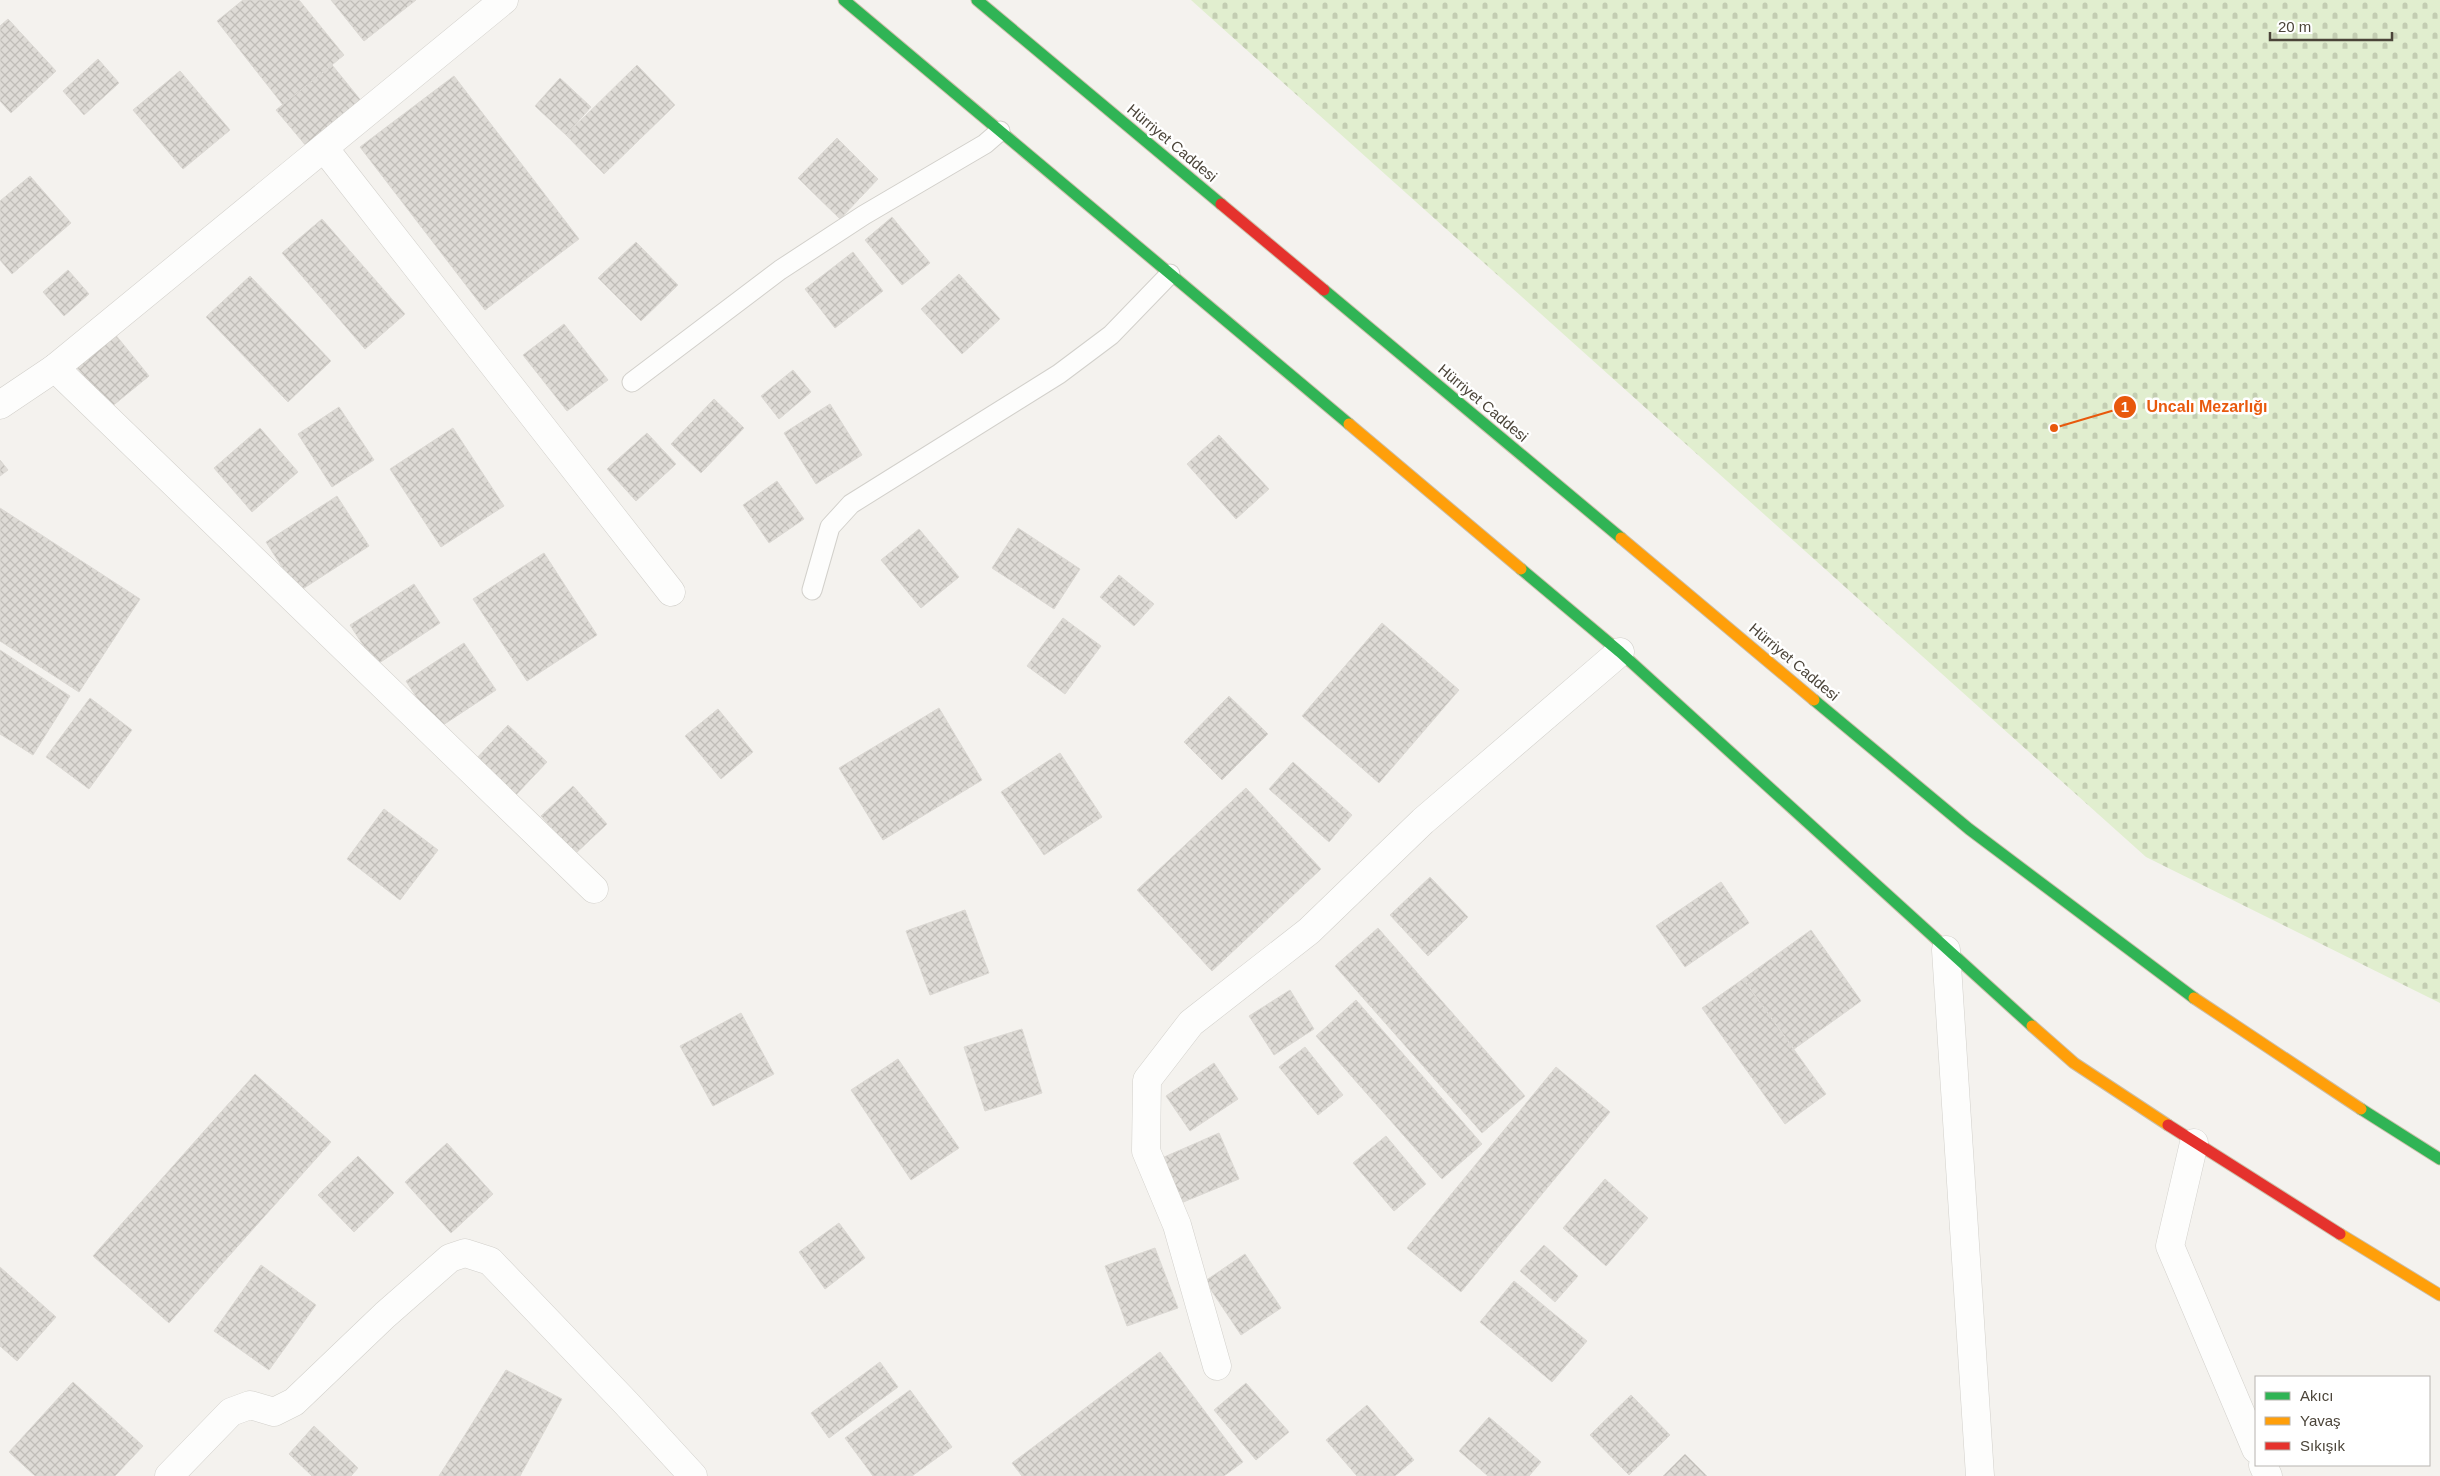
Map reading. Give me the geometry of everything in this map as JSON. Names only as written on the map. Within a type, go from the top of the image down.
[{"type":"highway","points":[[844,0],[1620,652],[1946,950],[2074,1063],[2194,1144],[2440,1295]]},
{"type":"highway","name":"Hürriyet Caddesi","points":[[977,0],[1969,829],[2206,1007],[2440,1159]]},
{"type":"street","points":[[0,406],[55,368],[504,0]]},
{"type":"street","points":[[324,148],[671,592]]},
{"type":"street","points":[[55,368],[594,889]]},
{"type":"street","points":[[1217,1366],[1177,1225],[1146,1151],[1147,1080],[1190,1023],[1309,930],[1423,821],[1620,652]]},
{"type":"street","points":[[1946,950],[1980,1476]]},
{"type":"street","points":[[2194,1144],[2170,1246],[2255,1447]]},
{"type":"street","points":[[169,1476],[231,1412],[250,1405],[274,1412],[294,1402],[450,1258],[466,1252],[490,1262],[626,1402],[693,1476]]},
{"type":"lane","points":[[632,382],[780,270],[864,215],[985,144],[1000,131]]},
{"type":"lane","points":[[812,590],[830,527],[850,504],[1059,374],[1111,335],[1170,274]]},
{"type":"green space","points":[[1191,0],[2440,0],[2440,1003],[2146,857]]},
{"type":"building","points":[[243,0],[299,0],[344,55],[283,105],[217,21]]},
{"type":"building","points":[[331,0],[416,0],[364,41]]},
{"type":"building","points":[[8,19],[56,71],[11,113],[0,101],[0,26]]},
{"type":"building","points":[[98,59],[119,83],[84,115],[63,91]]},
{"type":"building","points":[[332,65],[363,103],[307,147],[276,110]]},
{"type":"building","points":[[637,65],[675,105],[604,174],[566,135]]},
{"type":"building","points":[[180,71],[230,130],[183,169],[133,110]]},
{"type":"building","points":[[454,76],[579,239],[485,310],[360,147]]},
{"type":"building","points":[[560,78],[591,107],[566,135],[535,106]]},
{"type":"building","points":[[837,138],[878,179],[840,219],[798,178]]},
{"type":"building","points":[[30,176],[71,223],[12,274],[0,260],[0,201]]},
{"type":"building","points":[[892,217],[930,263],[902,285],[865,240]]},
{"type":"building","points":[[322,219],[405,314],[365,349],[282,253]]},
{"type":"building","points":[[636,242],[678,285],[641,321],[598,278]]},
{"type":"building","points":[[853,252],[883,291],[835,328],[805,289]]},
{"type":"building","points":[[68,270],[89,294],[64,316],[43,292]]},
{"type":"building","points":[[959,274],[1000,319],[962,354],[921,309]]},
{"type":"building","points":[[250,276],[331,361],[288,402],[206,317]]},
{"type":"building","points":[[564,324],[608,380],[567,411],[523,355]]},
{"type":"building","points":[[114,333],[149,376],[110,408],[75,365]]},
{"type":"building","points":[[793,370],[811,392],[779,419],[761,396]]},
{"type":"building","points":[[714,399],[744,428],[701,473],[671,444]]},
{"type":"building","points":[[830,404],[862,455],[816,484],[784,433]]},
{"type":"building","points":[[339,407],[374,460],[332,487],[298,434]]},
{"type":"building","points":[[260,428],[298,472],[252,512],[214,468]]},
{"type":"building","points":[[453,428],[504,506],[441,547],[390,469]]},
{"type":"building","points":[[647,433],[676,464],[636,501],[607,469]]},
{"type":"building","points":[[1219,435],[1269,489],[1236,519],[1187,464]]},
{"type":"building","points":[[0,460],[8,470],[0,476]]},
{"type":"building","points":[[777,481],[804,519],[769,543],[743,505]]},
{"type":"building","points":[[337,496],[369,546],[298,592],[266,542]]},
{"type":"building","points":[[0,508],[140,599],[79,692],[0,641]]},
{"type":"building","points":[[1018,528],[1080,569],[1054,609],[992,568]]},
{"type":"building","points":[[919,529],[959,577],[921,608],[881,560]]},
{"type":"building","points":[[544,553],[597,635],[527,681],[473,599]]},
{"type":"building","points":[[1119,575],[1154,604],[1134,626],[1100,597]]},
{"type":"building","points":[[414,584],[440,623],[376,665],[350,625]]},
{"type":"building","points":[[1063,618],[1101,646],[1065,694],[1027,666]]},
{"type":"building","points":[[1382,623],[1459,690],[1379,783],[1302,716]]},
{"type":"building","points":[[464,643],[496,690],[437,729],[406,681]]},
{"type":"building","points":[[0,650],[70,696],[33,755],[0,734]]},
{"type":"building","points":[[1229,696],[1268,734],[1222,780],[1184,742]]},
{"type":"building","points":[[90,698],[132,730],[89,789],[46,757]]},
{"type":"building","points":[[939,708],[982,780],[883,840],[839,768]]},
{"type":"building","points":[[718,709],[753,752],[721,779],[685,736]]},
{"type":"building","points":[[508,725],[547,762],[514,797],[475,760]]},
{"type":"building","points":[[1060,753],[1102,817],[1044,855],[1001,792]]},
{"type":"building","points":[[1293,762],[1352,815],[1329,842],[1269,789]]},
{"type":"building","points":[[573,786],[607,824],[575,854],[541,816]]},
{"type":"building","points":[[1246,788],[1321,869],[1212,971],[1137,890]]},
{"type":"building","points":[[384,809],[438,850],[400,900],[347,859]]},
{"type":"building","points":[[1430,877],[1468,917],[1428,956],[1390,915]]},
{"type":"building","points":[[1721,882],[1749,923],[1685,967],[1656,926]]},
{"type":"building","points":[[965,910],[989,973],[930,995],[906,931]]},
{"type":"building","points":[[1378,928],[1525,1096],[1482,1133],[1335,966]]},
{"type":"building","points":[[1811,930],[1861,1001],[1794,1049],[1743,979]]},
{"type":"building","points":[[1743,979],[1826,1094],[1785,1124],[1702,1008]]},
{"type":"building","points":[[1290,990],[1314,1029],[1274,1055],[1249,1016]]},
{"type":"building","points":[[1356,1000],[1482,1144],[1442,1179],[1316,1036]]},
{"type":"building","points":[[741,1013],[774,1074],[713,1106],[680,1046]]},
{"type":"building","points":[[1022,1029],[1042,1093],[985,1111],[964,1047]]},
{"type":"building","points":[[1305,1047],[1343,1095],[1318,1115],[1279,1067]]},
{"type":"building","points":[[898,1059],[959,1148],[911,1180],[851,1090]]},
{"type":"building","points":[[1214,1063],[1238,1099],[1190,1131],[1166,1096]]},
{"type":"building","points":[[1556,1067],[1610,1112],[1461,1292],[1407,1248]]},
{"type":"building","points":[[255,1074],[331,1142],[169,1323],[93,1256]]},
{"type":"building","points":[[1219,1133],[1239,1179],[1181,1203],[1162,1158]]},
{"type":"building","points":[[1386,1136],[1426,1184],[1394,1211],[1353,1163]]},
{"type":"building","points":[[447,1143],[493,1194],[451,1233],[405,1182]]},
{"type":"building","points":[[358,1156],[394,1193],[354,1232],[318,1195]]},
{"type":"building","points":[[1605,1179],[1648,1218],[1606,1266],[1563,1228]]},
{"type":"building","points":[[839,1223],[865,1258],[825,1289],[799,1252]]},
{"type":"building","points":[[1544,1245],[1578,1276],[1555,1302],[1520,1271]]},
{"type":"building","points":[[1155,1248],[1178,1308],[1127,1326],[1105,1266]]},
{"type":"building","points":[[1245,1254],[1281,1308],[1241,1335],[1205,1281]]},
{"type":"building","points":[[261,1265],[316,1305],[269,1370],[214,1331]]},
{"type":"building","points":[[0,1267],[56,1317],[17,1361],[0,1346]]},
{"type":"building","points":[[1514,1281],[1587,1341],[1552,1382],[1480,1322]]},
{"type":"building","points":[[1160,1352],[1243,1462],[1224,1476],[1022,1476],[1012,1463]]},
{"type":"building","points":[[880,1362],[898,1387],[829,1438],[811,1413]]},
{"type":"building","points":[[506,1370],[562,1399],[520,1476],[439,1476]]},
{"type":"building","points":[[73,1382],[143,1446],[115,1476],[35,1476],[9,1452]]},
{"type":"building","points":[[1246,1383],[1289,1432],[1256,1460],[1214,1410]]},
{"type":"building","points":[[910,1390],[952,1447],[912,1476],[873,1476],[845,1438]]},
{"type":"building","points":[[1631,1395],[1670,1435],[1629,1475],[1590,1435]]},
{"type":"building","points":[[1367,1405],[1414,1460],[1395,1476],[1357,1476],[1326,1440]]},
{"type":"building","points":[[1489,1417],[1541,1462],[1529,1476],[1488,1476],[1459,1451]]},
{"type":"building","points":[[314,1426],[358,1468],[351,1476],[312,1476],[289,1454]]},
{"type":"building","points":[[1685,1454],[1707,1476],[1663,1476]]},
{"type":"traffic: fast","points":[[844,0],[1349,424]]},
{"type":"traffic: fast","points":[[977,0],[1221,204]]},
{"type":"traffic: fast","points":[[1324,290],[1621,538]]},
{"type":"traffic: fast","points":[[1521,569],[1620,652],[2032,1026]]},
{"type":"traffic: fast","points":[[1814,700],[1969,829],[2194,998]]},
{"type":"traffic: fast","points":[[2361,1109],[2440,1159]]},
{"type":"traffic: slow","points":[[1349,424],[1521,569]]},
{"type":"traffic: slow","points":[[1621,538],[1814,700]]},
{"type":"traffic: slow","points":[[2194,998],[2361,1109]]},
{"type":"traffic: slow","points":[[2032,1026],[2074,1063],[2168,1125]]},
{"type":"traffic: slow","points":[[2340,1234],[2440,1295]]},
{"type":"traffic: jam","points":[[1221,204],[1324,290]]},
{"type":"traffic: jam","points":[[2168,1125],[2340,1234]]},
{"type":"place","name":"Uncalı Mezarlığı","points":[[2054,428]]}]
